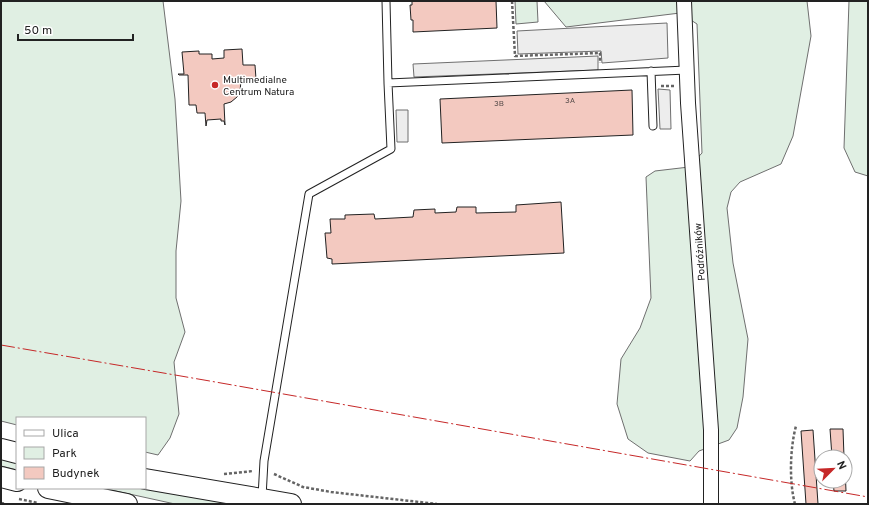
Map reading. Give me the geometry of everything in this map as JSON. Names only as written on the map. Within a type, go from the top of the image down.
[{"type":"main road","points":[[1,449],[16,453]]},
{"type":"main road","points":[[1,477],[16,490]]},
{"type":"main road","points":[[146,479],[261,502],[291,504]]},
{"type":"main road","points":[[53,489],[127,504]]},
{"type":"street","name":"Podróżników","points":[[684,1],[687,70],[711,430],[711,504]]},
{"type":"lane","points":[[261,502],[264,461],[309,194],[391,149],[386,1]]},
{"type":"lane","points":[[388,83],[687,70]]},
{"type":"lane","points":[[651,71],[653,126]]},
{"type":"path","points":[[512,1],[515,56],[600,53],[601,73]]},
{"type":"path","points":[[795,504],[793,494],[792,466],[793,438],[796,426]]},
{"type":"path","points":[[220,474],[254,471]]},
{"type":"path","points":[[274,474],[303,487],[331,492],[436,504]]},
{"type":"path","points":[[16,490],[42,504]]},
{"type":"path","points":[[1,503],[6,504]]},
{"type":"green space","points":[[1,1],[163,1],[175,99],[181,201],[176,251],[176,298],[185,332],[174,362],[179,414],[170,438],[158,455],[146,452],[146,417],[16,417],[16,425],[1,421]]},
{"type":"green space","points":[[515,1],[537,1],[538,22],[516,24]]},
{"type":"green space","points":[[544,1],[807,1],[811,36],[793,136],[781,164],[740,182],[731,192],[727,208],[733,263],[748,339],[743,397],[737,428],[729,440],[699,451],[690,461],[648,453],[628,439],[617,404],[621,359],[640,328],[651,298],[646,177],[655,171],[689,167],[702,153],[697,24],[680,13],[566,27]]},
{"type":"green space","points":[[849,1],[868,1],[868,176],[855,172],[844,148]]},
{"type":"green space","points":[[1,454],[16,458],[16,470],[1,466]]},
{"type":"green space","points":[[146,485],[231,504],[175,504],[107,489],[146,489]]},
{"type":"shaded area","points":[[667,23],[668,58],[602,63],[601,51],[518,54],[517,31]]},
{"type":"shaded area","points":[[598,56],[598,70],[414,77],[413,64]]},
{"type":"shaded area","points":[[658,89],[670,90],[671,129],[660,129]]},
{"type":"shaded area","points":[[396,110],[408,110],[408,142],[397,142]]},
{"type":"building","points":[[412,1],[496,1],[497,28],[413,32],[413,20],[411,20],[410,5],[412,5]]},
{"type":"building","points":[[242,49],[243,65],[255,65],[256,79],[241,80],[240,92],[237,97],[231,102],[224,104],[225,125],[224,121],[221,121],[221,119],[207,120],[206,126],[205,113],[197,113],[196,105],[189,105],[188,75],[178,74],[184,74],[182,52],[199,51],[199,54],[212,54],[212,59],[224,58],[224,50]]},
{"type":"building","points":[[632,90],[633,135],[442,143],[440,99]]},
{"type":"building","points":[[561,202],[564,253],[332,264],[332,259],[327,258],[325,233],[331,233],[330,219],[345,219],[345,215],[374,214],[375,219],[413,217],[414,210],[435,209],[435,213],[456,212],[457,207],[476,207],[476,213],[516,212],[516,205]]},
{"type":"building","points":[[830,429],[843,429],[844,449],[831,449]]},
{"type":"building","points":[[813,430],[814,449],[813,449],[813,489],[817,489],[818,504],[806,504],[801,431]]},
{"type":"building","points":[[834,489],[846,489],[846,491],[834,491]]},
{"type":"power","points":[[1,345],[868,497]]},
{"type":"place","name":"Multimedialne Centrum Natura","points":[[215,85]]}]
